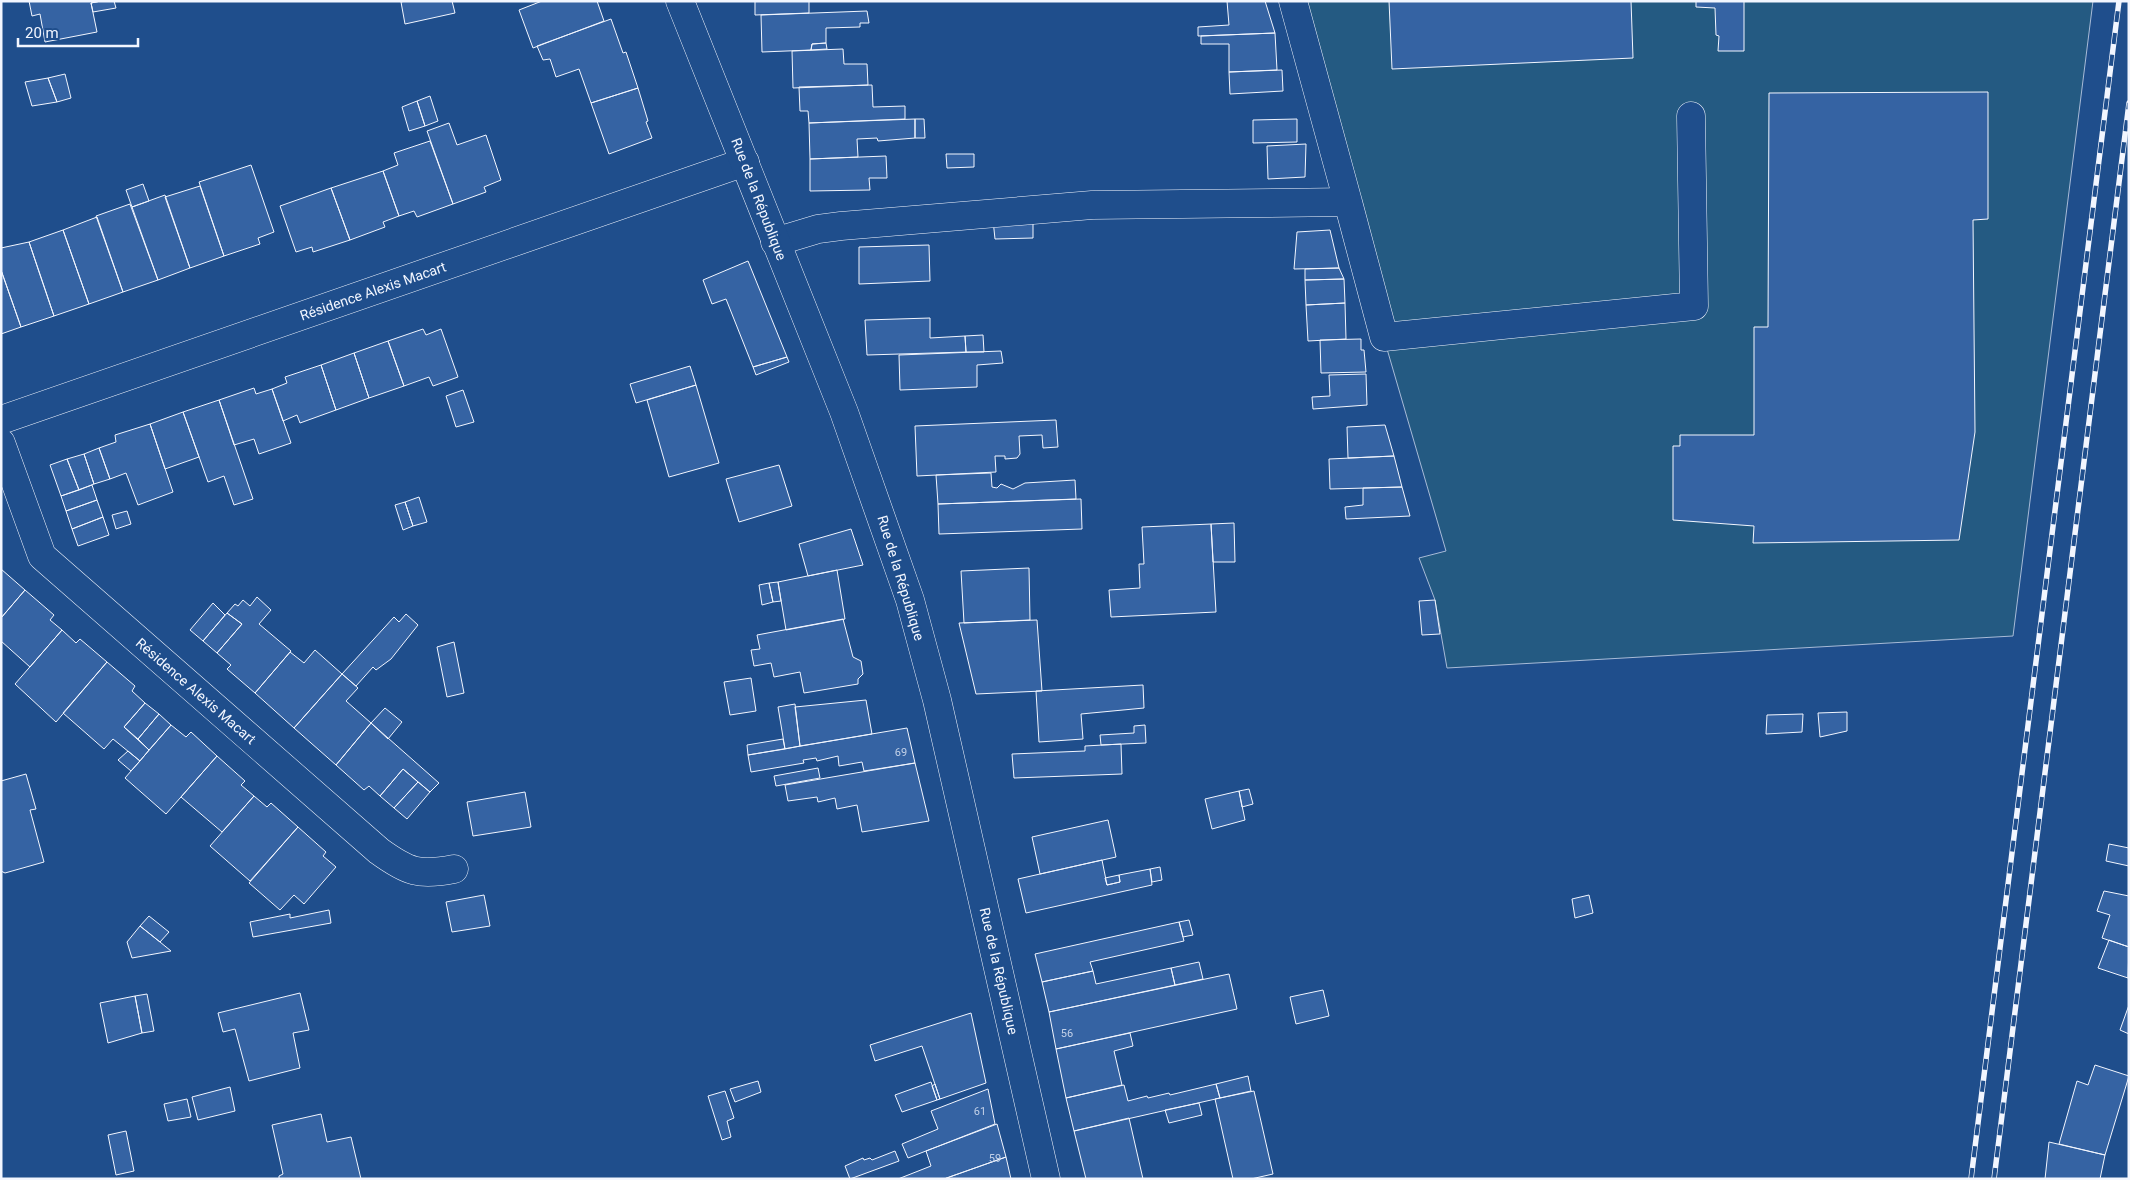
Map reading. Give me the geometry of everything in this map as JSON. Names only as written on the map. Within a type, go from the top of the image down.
[{"type":"street","name":"Rue de la République","points":[[680,1],[844,412],[910,600],[937,700],[1046,1179]]},
{"type":"street","points":[[1293,1],[1384,338],[1694,306],[1691,116]]},
{"type":"street","name":"Résidence Alexis Macart","points":[[1,420],[745,162]]},
{"type":"street","points":[[775,242],[818,229],[841,226],[1092,206],[1348,202]]},
{"type":"street","name":"Résidence Alexis Macart","points":[[1,443],[42,556],[380,851],[402,867],[420,872],[436,873],[454,869]]},
{"type":"shaded area","points":[[1289,1],[2093,1],[2013,636],[1447,668],[1435,600],[1419,558],[1446,551],[1345,205]]},
{"type":"building","points":[[29,1],[101,1],[91,3],[97,32],[45,42],[40,14],[32,16]]},
{"type":"building","points":[[114,1],[116,8],[93,12],[91,3]]},
{"type":"building","points":[[452,1],[455,13],[405,24],[401,2]]},
{"type":"building","points":[[542,1],[597,1],[604,21],[533,48],[519,10]]},
{"type":"building","points":[[755,1],[809,1],[809,13],[755,15]]},
{"type":"building","points":[[1227,1],[1265,1],[1275,33],[1198,36],[1198,27],[1229,25]]},
{"type":"building","points":[[1389,1],[1631,1],[1633,58],[1392,69]]},
{"type":"building","points":[[1696,1],[1744,1],[1744,51],[1718,51],[1719,36],[1716,35],[1715,8],[1696,7]]},
{"type":"building","points":[[867,11],[869,23],[860,23],[860,27],[826,28],[826,43],[812,44],[811,50],[762,52],[761,15]]},
{"type":"building","points":[[611,19],[623,53],[626,52],[638,88],[591,103],[579,69],[556,77],[550,59],[543,60],[537,46]]},
{"type":"building","points":[[1275,33],[1277,70],[1229,72],[1229,44],[1201,44],[1201,36]]},
{"type":"building","points":[[826,43],[827,49],[811,50],[812,44]]},
{"type":"building","points":[[843,49],[844,64],[867,64],[868,85],[793,88],[792,51]]},
{"type":"building","points":[[1282,70],[1283,91],[1230,94],[1229,72]]},
{"type":"building","points":[[65,74],[71,98],[57,102],[48,78]]},
{"type":"building","points":[[48,78],[57,102],[32,106],[25,82]]},
{"type":"building","points":[[872,85],[873,107],[905,106],[905,119],[809,123],[808,111],[800,111],[799,87]]},
{"type":"building","points":[[638,88],[652,138],[609,154],[591,103]]},
{"type":"building","points":[[1988,92],[1988,219],[1973,220],[1975,432],[1959,540],[1753,543],[1754,526],[1673,520],[1673,446],[1680,446],[1680,435],[1754,435],[1754,327],[1768,327],[1769,93]]},
{"type":"building","points":[[430,96],[438,121],[425,126],[417,101]]},
{"type":"building","points":[[417,101],[425,126],[409,131],[402,107]]},
{"type":"building","points":[[915,119],[924,119],[925,138],[915,138]]},
{"type":"building","points":[[915,119],[915,138],[878,141],[877,138],[857,139],[858,157],[810,159],[809,123]]},
{"type":"building","points":[[1297,119],[1297,142],[1253,143],[1253,120]]},
{"type":"building","points":[[449,123],[457,145],[486,135],[501,180],[484,187],[486,192],[453,204],[427,131]]},
{"type":"building","points":[[430,141],[453,204],[417,217],[414,211],[399,216],[383,171],[398,165],[394,153]]},
{"type":"building","points":[[1306,144],[1305,177],[1268,179],[1267,146]]},
{"type":"building","points":[[946,154],[974,154],[974,167],[947,168]]},
{"type":"building","points":[[886,156],[887,178],[869,178],[870,190],[810,191],[810,159]]},
{"type":"building","points":[[251,165],[274,232],[258,238],[260,244],[224,256],[199,182]]},
{"type":"building","points":[[383,171],[399,216],[383,222],[385,227],[350,240],[331,188]]},
{"type":"building","points":[[143,184],[149,201],[132,207],[126,190]]},
{"type":"building","points":[[200,186],[224,256],[190,268],[165,197]]},
{"type":"building","points":[[331,188],[350,240],[313,252],[312,247],[296,252],[280,206]]},
{"type":"building","points":[[165,195],[190,268],[158,280],[132,207]]},
{"type":"building","points":[[130,204],[158,280],[123,292],[96,216]]},
{"type":"building","points":[[97,217],[123,292],[89,304],[63,230]]},
{"type":"building","points":[[1033,219],[1033,238],[995,239],[993,220]]},
{"type":"building","points":[[63,230],[89,304],[54,316],[29,242]]},
{"type":"building","points":[[1330,230],[1339,268],[1294,269],[1297,232]]},
{"type":"building","points":[[29,242],[54,316],[21,327],[1,270],[1,248]]},
{"type":"building","points":[[929,245],[930,281],[859,284],[859,247]]},
{"type":"building","points":[[748,261],[787,357],[753,367],[726,299],[712,304],[703,280]]},
{"type":"building","points":[[1339,268],[1344,279],[1305,280],[1305,269]]},
{"type":"building","points":[[1,270],[21,327],[1,334]]},
{"type":"building","points":[[1344,279],[1345,303],[1306,305],[1305,280]]},
{"type":"building","points":[[1345,303],[1346,339],[1308,341],[1306,305]]},
{"type":"building","points":[[930,318],[930,338],[965,336],[966,352],[867,355],[865,320]]},
{"type":"building","points":[[423,329],[426,335],[441,329],[458,377],[433,386],[429,377],[404,386],[388,341]]},
{"type":"building","points":[[983,335],[984,352],[966,352],[965,336]]},
{"type":"building","points":[[1361,339],[1361,350],[1364,350],[1366,372],[1321,373],[1320,340]]},
{"type":"building","points":[[388,341],[404,386],[369,398],[354,353]]},
{"type":"building","points":[[1001,351],[1003,363],[977,365],[977,387],[900,390],[899,355]]},
{"type":"building","points":[[354,353],[369,398],[336,410],[321,365]]},
{"type":"building","points":[[787,357],[789,362],[756,375],[753,367]]},
{"type":"building","points":[[321,365],[336,410],[300,423],[297,415],[283,421],[272,389],[287,383],[285,377]]},
{"type":"building","points":[[690,366],[696,385],[636,403],[630,384]]},
{"type":"building","points":[[1366,374],[1367,405],[1313,409],[1312,397],[1330,396],[1329,375]]},
{"type":"building","points":[[696,385],[719,463],[669,477],[647,400]]},
{"type":"building","points":[[254,388],[256,394],[272,389],[291,443],[259,454],[254,439],[234,445],[219,400]]},
{"type":"building","points":[[463,390],[474,422],[456,427],[446,396]]},
{"type":"building","points":[[219,400],[253,499],[234,505],[224,476],[208,482],[183,412]]},
{"type":"building","points":[[183,412],[199,457],[165,469],[150,424]]},
{"type":"building","points":[[1056,420],[1058,447],[1043,448],[1042,435],[1019,436],[1020,454],[1017,458],[1005,459],[1005,456],[995,456],[996,472],[917,476],[915,426]]},
{"type":"building","points":[[150,424],[173,492],[138,505],[126,473],[110,479],[99,448],[116,442],[115,435]]},
{"type":"building","points":[[1385,425],[1394,456],[1348,458],[1347,427]]},
{"type":"building","points":[[99,448],[110,479],[94,484],[84,454]]},
{"type":"building","points":[[84,454],[94,484],[79,490],[67,459]]},
{"type":"building","points":[[1394,456],[1402,487],[1330,489],[1329,459]]},
{"type":"building","points":[[67,459],[79,490],[61,496],[50,465]]},
{"type":"building","points":[[779,465],[792,506],[739,522],[726,479]]},
{"type":"building","points":[[991,473],[992,487],[997,488],[1001,484],[1013,489],[1025,483],[1075,480],[1076,499],[938,504],[936,475]]},
{"type":"building","points":[[92,485],[97,500],[66,511],[61,496]]},
{"type":"building","points":[[1402,487],[1410,516],[1346,519],[1345,507],[1363,505],[1363,488]]},
{"type":"building","points":[[419,497],[427,522],[413,526],[405,502]]},
{"type":"building","points":[[1081,499],[1082,529],[939,534],[938,504]]},
{"type":"building","points":[[97,500],[103,517],[72,529],[66,511]]},
{"type":"building","points":[[405,502],[413,526],[403,530],[395,505]]},
{"type":"building","points":[[127,511],[131,524],[116,529],[112,515]]},
{"type":"building","points":[[103,517],[109,535],[78,546],[72,529]]},
{"type":"building","points":[[1234,523],[1235,562],[1213,562],[1211,524]]},
{"type":"building","points":[[1211,524],[1216,612],[1111,617],[1109,590],[1140,588],[1139,564],[1144,564],[1142,527]]},
{"type":"building","points":[[851,529],[863,565],[808,576],[799,544]]},
{"type":"building","points":[[1029,568],[1030,620],[964,623],[961,571]]},
{"type":"building","points":[[1,569],[25,590],[1,618]]},
{"type":"building","points":[[837,570],[845,619],[786,630],[778,582]]},
{"type":"building","points":[[778,582],[781,601],[773,602],[769,583]]},
{"type":"building","points":[[769,583],[773,602],[762,605],[759,585]]},
{"type":"building","points":[[25,590],[54,615],[50,620],[62,630],[30,667],[1,641],[1,618]]},
{"type":"building","points":[[257,597],[271,610],[259,624],[291,651],[255,693],[227,669],[231,665],[217,653],[242,624],[227,613],[235,604],[238,606],[243,600],[250,606]]},
{"type":"building","points":[[1435,600],[1440,634],[1422,635],[1419,601]]},
{"type":"building","points":[[213,603],[225,615],[203,641],[190,630]]},
{"type":"building","points":[[227,613],[242,624],[217,653],[203,641]]},
{"type":"building","points":[[406,614],[418,625],[391,659],[376,670],[373,667],[356,686],[342,674],[394,617],[399,622]]},
{"type":"building","points":[[843,619],[853,657],[861,661],[863,674],[858,679],[858,684],[804,693],[800,672],[774,677],[771,663],[754,666],[751,650],[760,649],[757,635]]},
{"type":"building","points":[[1037,620],[1042,691],[976,694],[959,623]]},
{"type":"building","points":[[62,630],[76,643],[80,639],[107,662],[56,722],[15,684]]},
{"type":"building","points":[[454,642],[464,693],[447,697],[437,647]]},
{"type":"building","points":[[315,650],[342,674],[294,728],[255,693],[290,652],[304,663]]},
{"type":"building","points":[[107,662],[135,686],[132,691],[145,703],[124,727],[149,750],[140,761],[113,739],[104,749],[63,713]]},
{"type":"building","points":[[342,674],[358,688],[346,701],[371,723],[336,765],[294,728]]},
{"type":"building","points":[[751,678],[756,711],[730,715],[724,682]]},
{"type":"building","points":[[1143,685],[1144,708],[1081,714],[1083,739],[1039,742],[1036,691]]},
{"type":"building","points":[[866,700],[872,734],[800,746],[795,707]]},
{"type":"building","points":[[145,703],[159,714],[138,739],[124,727]]},
{"type":"building","points":[[795,704],[800,746],[785,749],[778,707]]},
{"type":"building","points":[[385,708],[402,722],[388,739],[371,723]]},
{"type":"building","points":[[1847,712],[1847,731],[1820,737],[1818,713]]},
{"type":"building","points":[[159,714],[171,725],[149,750],[138,739]]},
{"type":"building","points":[[1803,714],[1802,732],[1766,734],[1767,715]]},
{"type":"building","points":[[371,723],[439,783],[430,792],[403,769],[380,796],[369,786],[364,790],[336,765]]},
{"type":"building","points":[[171,725],[186,737],[191,732],[217,756],[166,814],[125,778]]},
{"type":"building","points":[[1145,725],[1146,743],[1101,745],[1100,735],[1134,733],[1134,726]]},
{"type":"building","points":[[907,728],[915,763],[864,771],[862,762],[839,766],[838,756],[817,761],[816,758],[803,760],[804,763],[751,772],[748,755]]},
{"type":"building","points":[[783,739],[785,749],[748,755],[747,745]]},
{"type":"building","points":[[1121,744],[1122,774],[1014,778],[1012,754],[1085,751],[1085,746]]},
{"type":"building","points":[[128,751],[140,761],[131,771],[118,760]]},
{"type":"building","points":[[217,756],[245,781],[241,785],[254,796],[222,832],[181,797]]},
{"type":"building","points":[[915,763],[929,821],[862,832],[857,805],[837,809],[835,798],[818,802],[817,797],[788,801],[785,785]]},
{"type":"building","points":[[818,768],[820,778],[776,786],[774,776]]},
{"type":"building","points":[[403,769],[418,782],[394,808],[380,796]]},
{"type":"building","points":[[26,774],[36,809],[30,810],[44,862],[5,873],[1,871],[1,781]]},
{"type":"building","points":[[418,782],[430,792],[407,819],[394,808]]},
{"type":"building","points":[[1249,789],[1253,804],[1242,807],[1239,791]]},
{"type":"building","points":[[1239,791],[1245,820],[1212,829],[1205,799]]},
{"type":"building","points":[[525,792],[531,827],[473,836],[467,802]]},
{"type":"building","points":[[254,796],[267,807],[271,803],[298,827],[250,881],[210,846]]},
{"type":"building","points":[[1108,820],[1116,857],[1040,874],[1032,837]]},
{"type":"building","points":[[298,827],[326,852],[323,856],[336,867],[304,904],[294,895],[280,910],[249,883]]},
{"type":"building","points":[[2109,844],[2129,848],[2129,866],[2106,861]]},
{"type":"building","points":[[1102,860],[1107,885],[1120,882],[1119,875],[1150,869],[1152,885],[1026,913],[1018,879]]},
{"type":"building","points":[[1160,867],[1162,880],[1152,882],[1150,869]]},
{"type":"building","points":[[1119,875],[1120,882],[1107,885],[1105,878]]},
{"type":"building","points":[[2104,891],[2129,896],[2129,947],[2102,938],[2110,915],[2097,911]]},
{"type":"building","points":[[484,895],[490,926],[452,932],[446,902]]},
{"type":"building","points":[[1589,895],[1593,913],[1575,918],[1572,899]]},
{"type":"building","points":[[329,910],[331,923],[253,937],[250,922],[290,914],[290,918]]},
{"type":"building","points":[[149,916],[169,932],[160,942],[140,926]]},
{"type":"building","points":[[1189,920],[1193,935],[1183,937],[1179,922]]},
{"type":"building","points":[[1179,922],[1184,941],[1090,962],[1093,971],[1042,982],[1035,954]]},
{"type":"building","points":[[140,926],[171,951],[132,958],[127,942]]},
{"type":"building","points":[[2109,940],[2129,947],[2128,978],[2098,968]]},
{"type":"building","points":[[1199,962],[1203,979],[1175,985],[1171,968]]},
{"type":"building","points":[[1171,968],[1175,985],[1049,1012],[1042,982],[1093,971],[1096,984]]},
{"type":"building","points":[[1229,974],[1237,1009],[1056,1049],[1049,1012]]},
{"type":"building","points":[[1323,990],[1329,1016],[1296,1024],[1290,997]]},
{"type":"building","points":[[300,993],[309,1030],[293,1033],[300,1068],[249,1081],[235,1029],[223,1032],[218,1013]]},
{"type":"building","points":[[147,994],[154,1031],[142,1033],[135,996]]},
{"type":"building","points":[[135,996],[142,1033],[108,1043],[100,1003]]},
{"type":"building","points":[[2129,1005],[2129,1034],[2120,1030]]},
{"type":"building","points":[[971,1013],[986,1083],[940,1099],[922,1046],[875,1061],[870,1045]]},
{"type":"building","points":[[1130,1033],[1133,1046],[1114,1051],[1122,1085],[1066,1098],[1056,1049]]},
{"type":"building","points":[[2095,1065],[2129,1076],[2105,1155],[2059,1144],[2077,1081],[2088,1085]]},
{"type":"building","points":[[1248,1076],[1251,1091],[1220,1098],[1216,1084]]},
{"type":"building","points":[[758,1081],[761,1092],[735,1102],[730,1089]]},
{"type":"building","points":[[931,1082],[937,1100],[902,1112],[895,1095]]},
{"type":"building","points":[[935,1084],[940,1099],[937,1100],[932,1086]]},
{"type":"building","points":[[1216,1084],[1220,1098],[1074,1131],[1066,1098],[1124,1085],[1128,1101],[1147,1096],[1148,1098],[1169,1093],[1170,1095]]},
{"type":"building","points":[[230,1087],[235,1111],[198,1120],[192,1097]]},
{"type":"building","points":[[988,1089],[995,1124],[908,1158],[902,1144],[938,1129],[931,1111]]},
{"type":"building","points":[[725,1091],[734,1118],[727,1121],[731,1137],[722,1140],[708,1096]]},
{"type":"building","points":[[1254,1091],[1273,1174],[1251,1179],[1233,1179],[1215,1099]]},
{"type":"building","points":[[187,1099],[191,1117],[168,1121],[164,1104]]},
{"type":"building","points":[[1199,1103],[1202,1115],[1169,1123],[1165,1110]]},
{"type":"building","points":[[321,1114],[327,1142],[351,1137],[361,1179],[279,1179],[279,1176],[283,1174],[272,1125]]},
{"type":"building","points":[[1129,1118],[1143,1179],[1086,1179],[1074,1131]]},
{"type":"building","points":[[997,1124],[1006,1157],[944,1179],[898,1179],[931,1166],[926,1151]]},
{"type":"building","points":[[126,1131],[134,1171],[116,1175],[108,1135]]},
{"type":"building","points":[[2049,1142],[2105,1155],[2100,1179],[2045,1179]]},
{"type":"building","points":[[895,1151],[899,1161],[850,1179],[845,1166],[863,1158],[864,1160],[870,1158],[872,1160]]},
{"type":"building","points":[[1006,1157],[1011,1179],[944,1179],[952,1176]]},
{"type":"railway","points":[[1971,1179],[2119,1]]},
{"type":"railway","points":[[1994,1179],[2129,103]]}]
